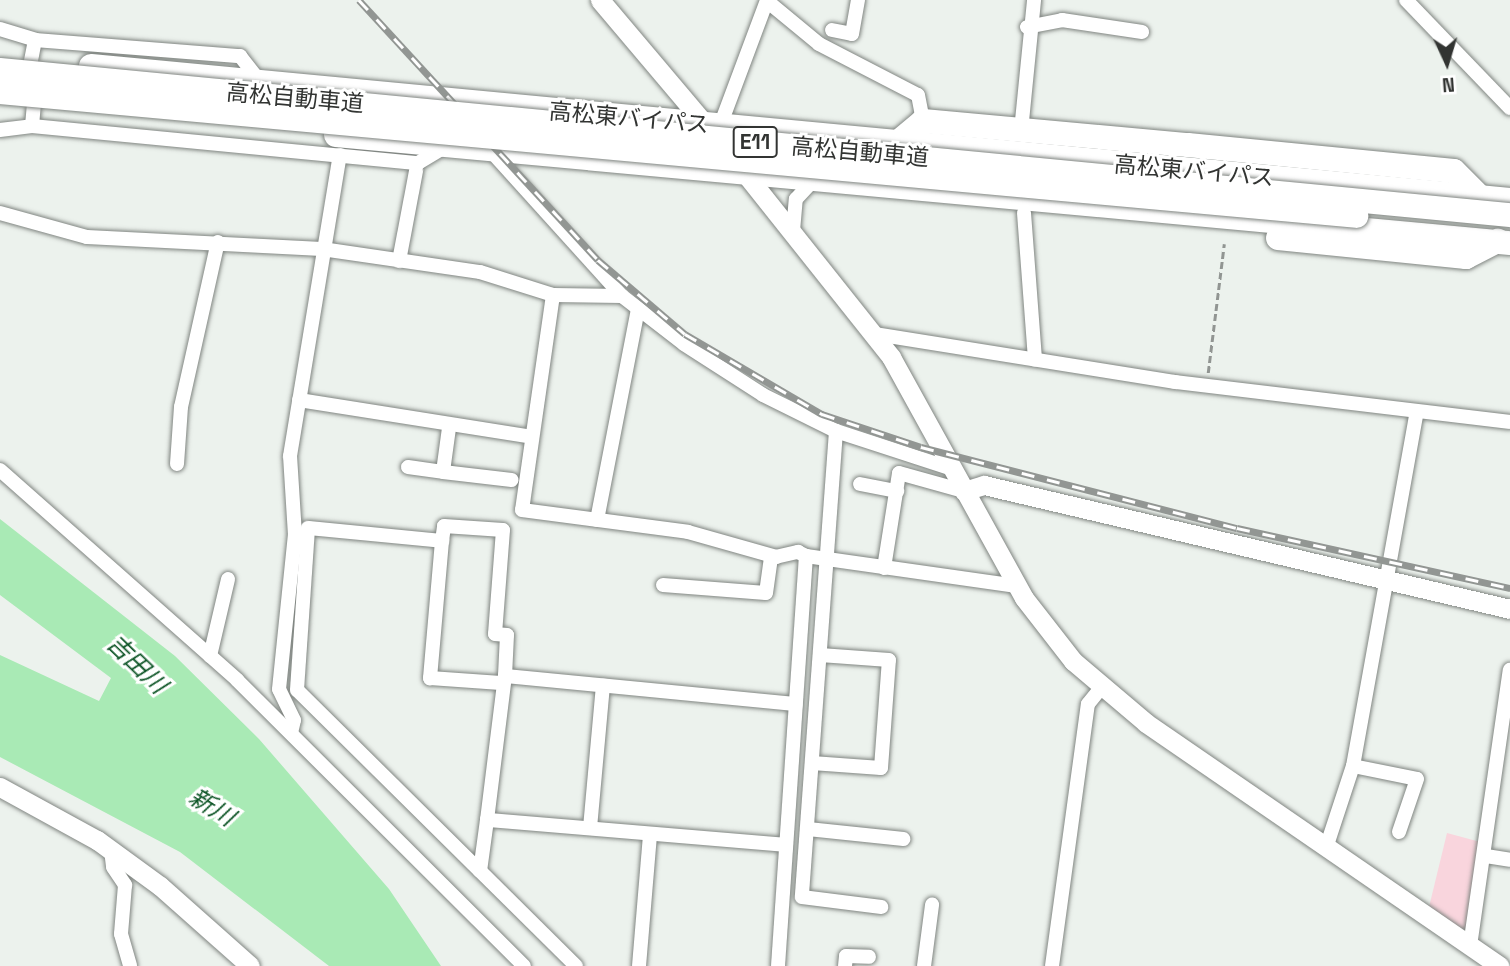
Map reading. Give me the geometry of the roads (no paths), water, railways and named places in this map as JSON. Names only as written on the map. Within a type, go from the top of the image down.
[{"type":"highway","name":"高松東バイパス","points":[[0,58],[33,50],[261,83],[1510,200]]},
{"type":"highway","name":"高松自動車道","points":[[0,70],[1510,215]]},
{"type":"highway","name":"高松自動車道","points":[[0,92],[1506,238]]},
{"type":"highway","name":"高松東バイパス","points":[[0,102],[33,115],[446,146],[1506,238]]},
{"type":"highway","points":[[897,143],[923,121],[1188,145],[1454,171],[1480,197]]},
{"type":"highway","points":[[1185,170],[1188,145]]},
{"type":"highway","points":[[899,187],[917,203],[1466,257],[1506,238]]},
{"type":"street","points":[[832,30],[852,34],[858,0]]},
{"type":"street","points":[[1021,131],[1027,27],[1034,0]]},
{"type":"street","points":[[1406,0],[1510,108]]},
{"type":"street","points":[[713,126],[767,1],[819,44],[918,95],[923,121]]},
{"type":"street","points":[[605,3],[713,126],[746,174],[875,334],[1017,586],[1101,688],[1326,848],[1499,966]]},
{"type":"street","points":[[1027,27],[1062,20],[1142,32]]},
{"type":"street","points":[[0,29],[33,50]]},
{"type":"street","points":[[0,130],[33,115],[418,163],[446,146]]},
{"type":"street","points":[[490,150],[622,296],[638,309],[763,395],[836,431],[952,470]]},
{"type":"street","points":[[291,733],[294,720],[279,690],[295,535],[290,456],[322,249],[340,155]]},
{"type":"street","points":[[399,261],[416,171]]},
{"type":"street","points":[[793,231],[796,199],[815,179]]},
{"type":"street","points":[[0,213],[87,237],[322,249],[480,272],[553,295],[622,296]]},
{"type":"street","points":[[1024,213],[1035,360]]},
{"type":"street","points":[[177,464],[181,407],[218,242]]},
{"type":"street","points":[[553,295],[522,510],[688,532],[777,557]]},
{"type":"street","points":[[597,520],[638,309]]},
{"type":"street","points":[[875,334],[1206,386],[1510,422]]},
{"type":"street","points":[[299,400],[413,414],[449,428],[532,437]]},
{"type":"street","points":[[1326,848],[1353,766],[1417,412]]},
{"type":"street","points":[[443,472],[449,428]]},
{"type":"street","points":[[836,431],[802,897],[881,907]]},
{"type":"street","points":[[408,467],[512,480]]},
{"type":"street","points":[[0,470],[210,656],[291,733],[524,966]]},
{"type":"street","points":[[884,568],[899,473],[964,491],[984,485],[1384,583],[1510,609]]},
{"type":"street","points":[[860,484],[897,491]]},
{"type":"street","points":[[480,871],[487,820],[503,680],[507,635],[495,634],[503,530],[444,526],[430,678],[503,680],[603,686],[796,704]]},
{"type":"street","points":[[442,541],[308,528],[293,677],[297,690],[576,966]]},
{"type":"street","points":[[778,966],[806,556]]},
{"type":"street","points":[[663,584],[766,593],[771,558],[806,556],[1017,586]]},
{"type":"street","points":[[210,656],[228,579]]},
{"type":"street","points":[[813,763],[881,768],[889,660],[820,655]]},
{"type":"street","points":[[1470,946],[1508,722],[1510,670]]},
{"type":"street","points":[[590,828],[603,686]]},
{"type":"street","points":[[1052,966],[1088,705],[1101,688]]},
{"type":"street","points":[[1353,766],[1417,779],[1399,832]]},
{"type":"street","points":[[0,787],[111,850],[250,966]]},
{"type":"street","points":[[487,820],[786,845]]},
{"type":"street","points":[[807,829],[903,839]]},
{"type":"street","points":[[639,966],[650,834]]},
{"type":"street","points":[[111,850],[113,867],[125,885],[121,934],[130,966]]},
{"type":"street","points":[[1486,856],[1510,860]]},
{"type":"street","points":[[924,966],[932,905]]},
{"type":"street","points":[[845,966],[846,956],[869,957]]},
{"type":"water","points":[[0,519],[175,656],[259,739],[389,889],[441,966],[329,966],[180,852],[0,757],[0,655],[99,701],[111,678],[0,595]]},
{"type":"railway","points":[[359,0],[598,260],[685,334],[822,414],[921,447],[1237,528],[1510,588]]},
{"type":"water label","name":"吉田川","points":[[137,664]]},
{"type":"water label","name":"新川","points":[[212,807]]}]
